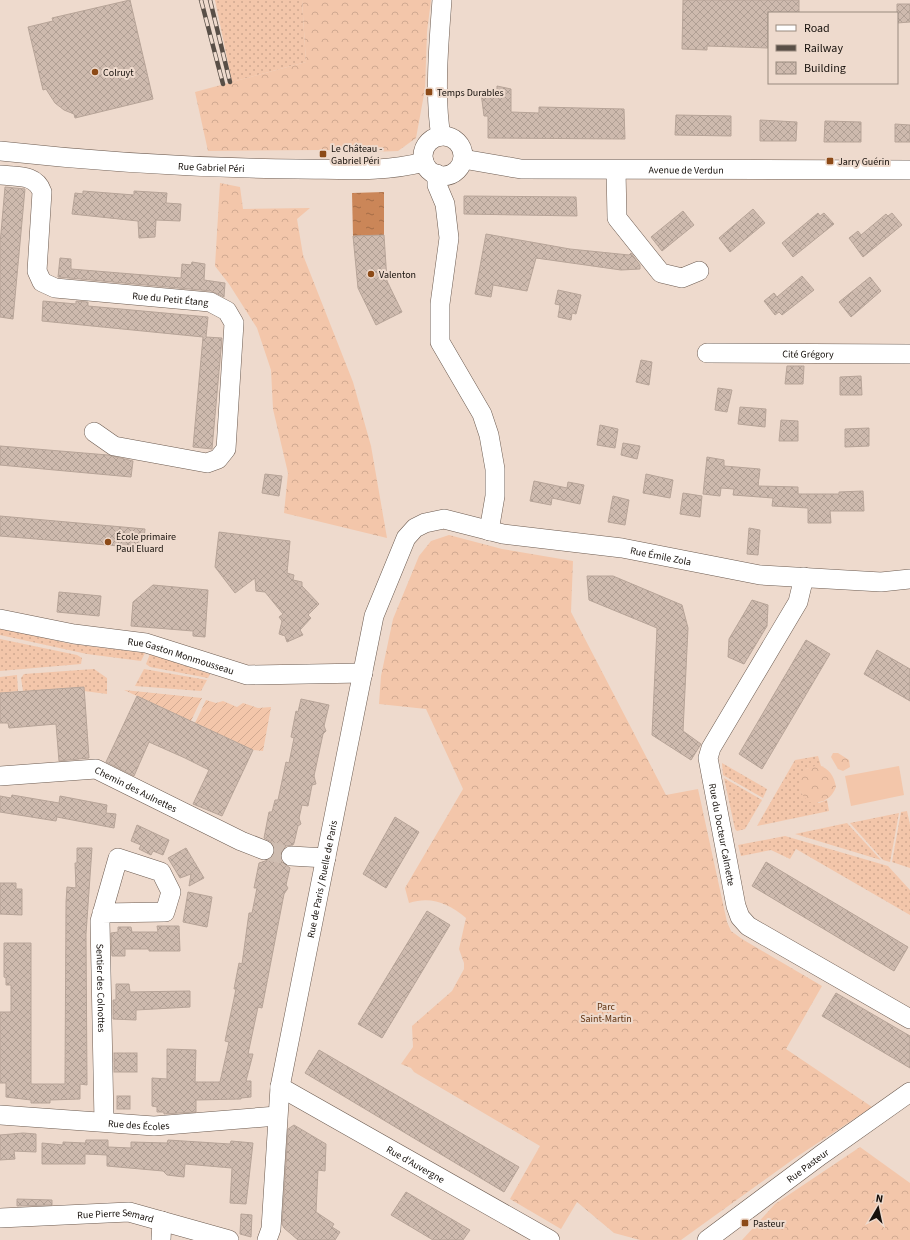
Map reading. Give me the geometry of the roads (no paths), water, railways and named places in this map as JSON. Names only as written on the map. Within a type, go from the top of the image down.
[{"type":"street","points":[[441,136],[438,109],[442,0]]},
{"type":"street","points":[[430,168],[444,176],[457,171],[463,159],[460,145],[448,136],[441,136],[428,142],[423,155],[438,185],[445,204],[449,238],[440,304],[440,342],[482,414],[489,434],[495,469],[495,496],[489,530]]},
{"type":"street","name":"Rue Gabriel Péri","points":[[0,151],[158,166],[234,168],[430,168]]},
{"type":"street","name":"Avenue de Verdun","points":[[463,159],[521,169],[910,170]]},
{"type":"street","points":[[616,170],[617,218],[661,273],[682,278],[699,271]]},
{"type":"street","name":"Rue du Petit Étang","points":[[0,175],[30,179],[39,184],[42,192],[37,271],[42,282],[55,288],[210,302],[227,311],[234,323],[226,449],[218,459],[207,463],[114,446],[94,432]]},
{"type":"street","name":"Cité Grégory","points":[[707,353],[910,354]]},
{"type":"street","name":"Rue Émile Zola","points":[[415,528],[425,523],[444,519],[503,534],[622,548],[760,575],[881,582],[910,579]]},
{"type":"street","name":"Rue de Paris / Ruelle de Paris","points":[[272,1236],[277,1116],[280,1087],[374,616],[403,545],[415,528]]},
{"type":"street","name":"Rue du Docteur Calmette","points":[[804,577],[798,602],[711,748],[708,758],[736,906],[740,917],[748,926],[910,1019]]},
{"type":"street","name":"Rue Gaston Monmousseau","points":[[0,619],[74,634],[146,643],[247,676],[363,673]]},
{"type":"street","name":"Chemin des Aulnettes","points":[[0,776],[96,769],[241,841],[264,850]]},
{"type":"street","points":[[291,856],[326,858]]},
{"type":"street","name":"Sentier des Colnottes","points":[[102,913],[165,912],[171,892],[161,872],[118,858],[102,913],[100,921],[104,1121]]},
{"type":"street","name":"Rue d'Auvergne","points":[[280,1087],[550,1240]]},
{"type":"street","name":"Rue Pasteur","points":[[707,1240],[910,1092]]},
{"type":"street","name":"Rue des Écoles","points":[[0,1115],[104,1121],[154,1126],[277,1116]]},
{"type":"street","name":"Rue Pierre Semard","points":[[0,1218],[128,1212],[162,1220],[229,1240]]},
{"type":"street","points":[[161,1240],[162,1220]]},
{"type":"water","points":[[384,192],[384,235],[353,236],[352,193]]},
{"type":"tunnel","points":[[264,850],[291,856]]},
{"type":"railway","points":[[201,0],[223,84]]},
{"type":"railway","points":[[210,0],[230,82]]},
{"type":"place","name":"Colruyt","points":[[95,72]]},
{"type":"place","name":"Temps Durables","points":[[429,92]]},
{"type":"place","name":"Le Château - Gabriel Péri","points":[[323,154]]},
{"type":"place","name":"Jarry Guérin","points":[[830,161]]},
{"type":"place","name":"Valenton","points":[[371,274]]},
{"type":"place","name":"École primaire Paul Eluard","points":[[108,542]]},
{"type":"place","name":"Pasteur","points":[[745,1223]]},
{"type":"park label","name":"Parc Saint-Martin","points":[[606,1012]]}]
